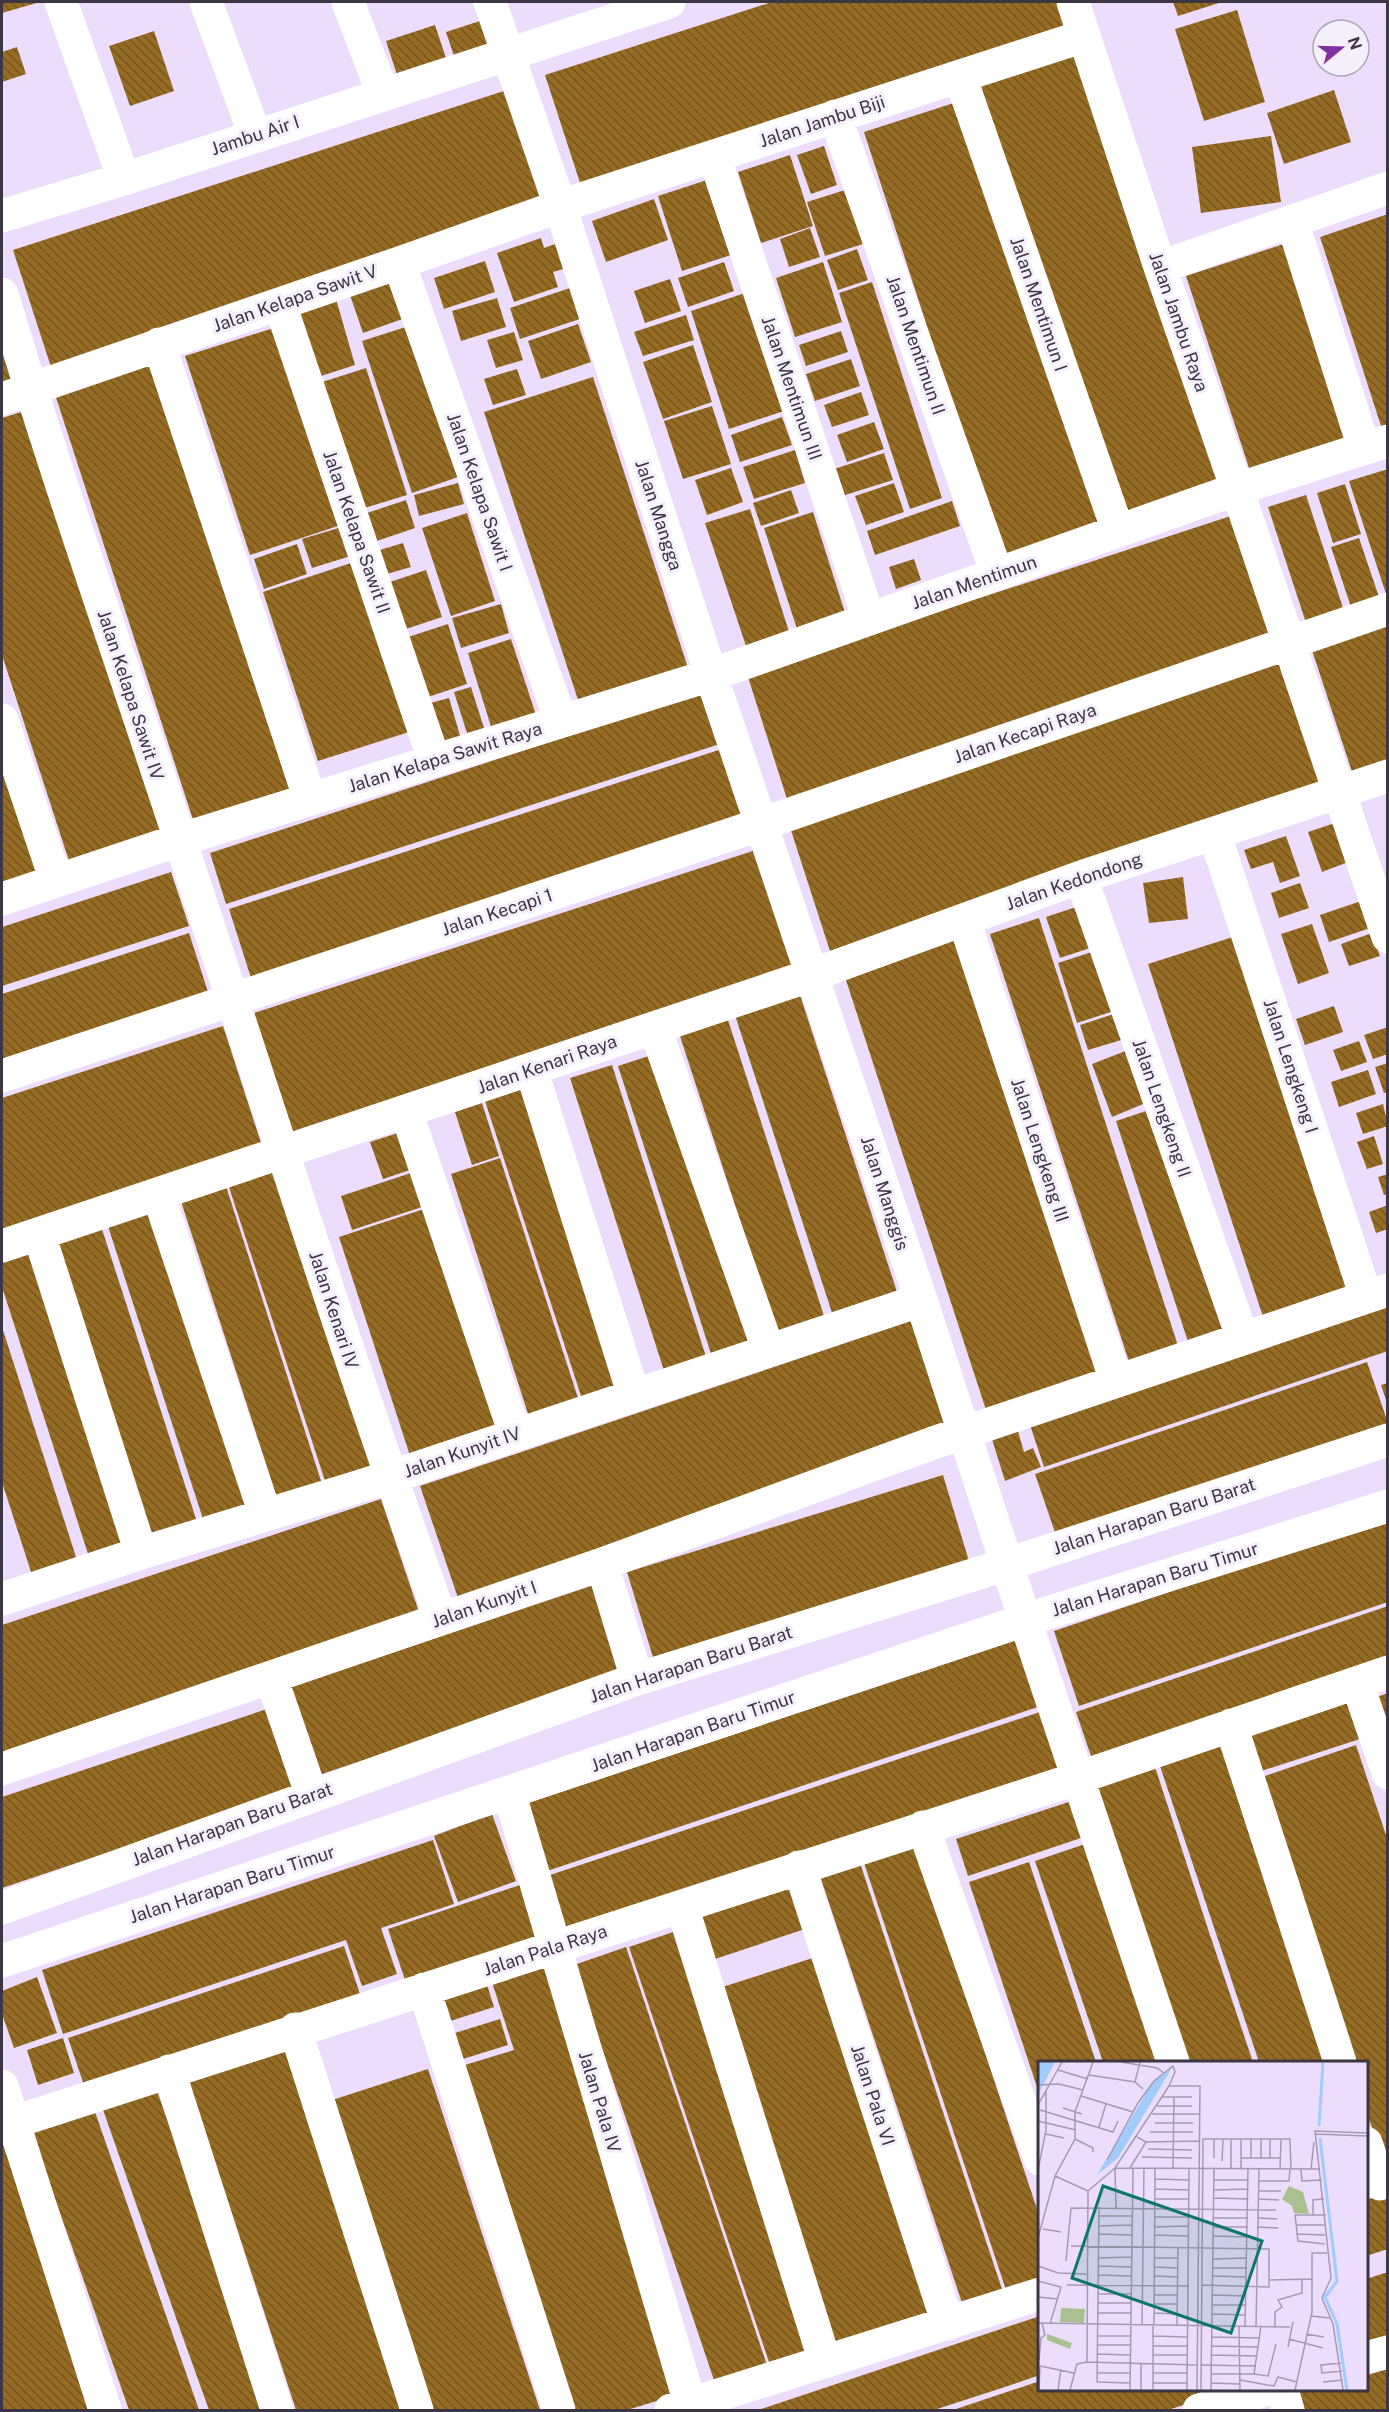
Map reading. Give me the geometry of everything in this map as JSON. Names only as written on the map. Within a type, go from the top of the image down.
[{"type":"street","points":[[62,2],[124,179]]},
{"type":"street","points":[[206,2],[255,135]]},
{"type":"street","points":[[348,2],[383,94]]},
{"type":"street","name":"Jalan Mangga","points":[[490,2],[560,206],[761,824]]},
{"type":"street","name":"Jalan Jambu Raya","points":[[1073,2],[1160,267],[1238,489],[1388,937]]},
{"type":"street","name":"Jambu Air I","points":[[2,216],[124,179],[660,3]]},
{"type":"street","name":"Jalan Jambu Biji","points":[[560,206],[1084,36]]},
{"type":"street","name":"Jalan Mentimun I","points":[[960,76],[1118,531]]},
{"type":"street","name":"Jalan Mentimun II","points":[[835,116],[997,574]]},
{"type":"street","name":"Jalan Mentimun III","points":[[714,156],[869,619]]},
{"type":"street","points":[[1160,267],[1388,188]]},
{"type":"street","name":"Jalan Kelapa Sawit V","points":[[16,395],[560,206]]},
{"type":"street","points":[[1292,221],[1376,445]]},
{"type":"street","name":"Jalan Kelapa Sawit I","points":[[399,263],[561,721]]},
{"type":"street","name":"Jalan Kelapa Sawit IV","points":[[2,294],[16,395],[179,840],[232,1000]]},
{"type":"street","name":"Jalan Kelapa Sawit II","points":[[280,304],[434,760]]},
{"type":"street","points":[[159,344],[310,799]]},
{"type":"street","name":"Jalan Mentimun","points":[[711,675],[1238,489],[1376,445]]},
{"type":"street","name":"Jalan Kecapi Raya","points":[[761,824],[1388,609]]},
{"type":"street","name":"Jalan Kelapa Sawit Raya","points":[[2,899],[179,840],[711,675]]},
{"type":"street","points":[[2,720],[56,881]]},
{"type":"street","name":"Jalan Kedondong","points":[[812,975],[1081,877],[1215,835],[1388,776]]},
{"type":"street","name":"Jalan Manggis","points":[[761,824],[1173,2061]]},
{"type":"street","name":"Jalan Kecapi 1","points":[[2,1076],[761,824]]},
{"type":"street","name":"Jalan Lengkeng I","points":[[1215,835],[1377,1294]]},
{"type":"street","name":"Jalan Lengkeng II","points":[[1081,877],[1243,1339]]},
{"type":"street","name":"Jalan Lengkeng III","points":[[964,920],[1116,1381]]},
{"type":"street","name":"Jalan Kenari Raya","points":[[2,1246],[812,975]]},
{"type":"street","name":"Jalan Kenari IV","points":[[232,1000],[390,1477],[441,1619]]},
{"type":"street","points":[[655,1028],[768,1349]]},
{"type":"street","points":[[531,1069],[634,1396]]},
{"type":"street","points":[[406,1111],[515,1434]]},
{"type":"street","points":[[158,1194],[266,1514]]},
{"type":"street","points":[[39,1234],[141,1552]]},
{"type":"street","name":"Jalan Kunyit I","points":[[2,1769],[602,1564],[965,1432],[1377,1294]]},
{"type":"street","name":"Jalan Kunyit IV","points":[[3,1593],[390,1477],[768,1349],[921,1300]]},
{"type":"street","name":"Jalan Harapan Baru Barat","points":[[2,1908],[637,1679],[1008,1564],[1388,1440]]},
{"type":"street","name":"Jalan Harapan Baru Timur","points":[[2,1961],[1025,1620],[1388,1506]]},
{"type":"street","points":[[602,1564],[637,1679]]},
{"type":"street","name":"Jalan Pala Raya","points":[[7,2124],[1077,1777],[1388,1672]]},
{"type":"street","points":[[271,1677],[312,1796]]},
{"type":"street","points":[[1357,1683],[1388,1773]]},
{"type":"street","points":[[1231,1725],[1340,2061]]},
{"type":"street","name":"Jalan Pala IV","points":[[509,1792],[684,2409]]},
{"type":"street","points":[[923,1827],[1038,2153]]},
{"type":"street","name":"Jalan Pala VI","points":[[799,1867],[948,2324]]},
{"type":"street","points":[[682,1906],[825,2362]]},
{"type":"street","points":[[424,1989],[559,2410]]},
{"type":"street","points":[[295,2029],[417,2410]]},
{"type":"street","points":[[169,2071],[277,2410]]},
{"type":"street","points":[[2,2086],[7,2124],[105,2410]]},
{"type":"street","points":[[1368,2150],[1378,2185]]},
{"type":"street","points":[[684,2409],[1038,2295]]},
{"type":"street","points":[[1368,2357],[1388,2352]]},
{"type":"street","points":[[1199,2410],[1262,2391]]},
{"type":"street","points":[[1282,2391],[1288,2410]]},
{"type":"building","points":[[2,2],[40,2],[2,13]]},
{"type":"building","points":[[772,2],[1062,2],[1073,33],[583,192],[545,75]]},
{"type":"building","points":[[1173,2],[1222,2],[1178,16]]},
{"type":"building","points":[[1237,10],[1265,102],[1204,121],[1175,29]]},
{"type":"building","points":[[492,17],[503,53],[458,68],[446,32]]},
{"type":"building","points":[[435,25],[449,67],[400,84],[386,41]]},
{"type":"building","points":[[154,31],[174,91],[130,106],[109,46]]},
{"type":"building","points":[[17,47],[26,74],[2,82],[2,52]]},
{"type":"building","points":[[1081,47],[1223,486],[1121,519],[978,81]]},
{"type":"building","points":[[513,88],[552,205],[51,367],[13,250]]},
{"type":"building","points":[[1334,90],[1351,142],[1284,164],[1267,113]]},
{"type":"building","points":[[963,100],[1104,535],[1005,567],[864,132]]},
{"type":"building","points":[[1271,136],[1281,202],[1201,213],[1192,147]]},
{"type":"building","points":[[824,146],[837,185],[811,194],[797,155]]},
{"type":"building","points":[[790,155],[813,226],[761,243],[738,172]]},
{"type":"building","points":[[710,179],[734,254],[682,271],[658,196]]},
{"type":"building","points":[[845,190],[863,244],[825,256],[807,202]]},
{"type":"building","points":[[654,199],[668,240],[606,262],[592,221]]},
{"type":"building","points":[[1388,214],[1388,428],[1382,429],[1320,237]]},
{"type":"building","points":[[810,228],[820,257],[789,267],[780,239]]},
{"type":"building","points":[[541,238],[544,248],[558,243],[567,268],[553,272],[558,287],[514,302],[497,253]]},
{"type":"building","points":[[1293,241],[1360,446],[1253,480],[1186,276]]},
{"type":"building","points":[[857,249],[868,280],[838,290],[827,260]]},
{"type":"building","points":[[485,261],[495,292],[444,309],[434,278]]},
{"type":"building","points":[[724,262],[734,291],[688,307],[678,278]]},
{"type":"building","points":[[823,262],[842,322],[795,337],[776,278]]},
{"type":"building","points":[[397,276],[411,316],[363,333],[349,292]]},
{"type":"building","points":[[670,279],[681,311],[645,323],[634,291]]},
{"type":"building","points":[[872,282],[942,498],[910,509],[839,293]]},
{"type":"building","points":[[576,286],[586,317],[520,339],[510,308]]},
{"type":"building","points":[[745,293],[784,411],[729,429],[691,311]]},
{"type":"building","points":[[497,298],[506,327],[461,341],[452,311]]},
{"type":"building","points":[[336,299],[355,365],[315,378],[294,312]]},
{"type":"building","points":[[686,315],[694,340],[643,356],[634,332]]},
{"type":"building","points":[[578,324],[591,362],[541,379],[528,341]]},
{"type":"building","points":[[283,325],[347,523],[250,555],[185,356]]},
{"type":"building","points":[[412,325],[461,476],[412,493],[362,341]]},
{"type":"building","points":[[841,331],[848,352],[806,366],[799,345]]},
{"type":"building","points":[[514,332],[523,360],[496,368],[487,340]]},
{"type":"building","points":[[2,341],[21,385],[2,394]]},
{"type":"building","points":[[693,345],[712,402],[663,419],[643,362]]},
{"type":"building","points":[[149,357],[292,798],[196,829],[53,388]]},
{"type":"building","points":[[851,359],[860,386],[815,401],[806,374]]},
{"type":"building","points":[[366,368],[407,495],[358,510],[316,384]]},
{"type":"building","points":[[517,369],[526,395],[493,405],[484,379]]},
{"type":"building","points":[[593,377],[690,674],[581,709],[484,412]]},
{"type":"building","points":[[861,392],[869,415],[832,427],[824,405]]},
{"type":"building","points":[[712,406],[731,464],[683,479],[664,421]]},
{"type":"building","points":[[34,408],[172,831],[70,864],[2,655],[2,418]]},
{"type":"building","points":[[782,417],[792,445],[740,462],[731,435]]},
{"type":"building","points":[[874,422],[884,449],[847,462],[837,435]]},
{"type":"building","points":[[795,450],[805,483],[754,499],[743,467]]},
{"type":"building","points":[[884,453],[893,480],[842,496],[834,469]]},
{"type":"building","points":[[731,468],[743,502],[707,515],[695,480]]},
{"type":"building","points":[[1388,469],[1388,597],[1387,597],[1349,481]]},
{"type":"building","points":[[458,483],[464,504],[419,516],[414,495]]},
{"type":"building","points":[[894,483],[904,512],[866,525],[855,496]]},
{"type":"building","points":[[1345,484],[1361,534],[1333,543],[1317,493]]},
{"type":"building","points":[[791,490],[799,513],[761,526],[753,503]]},
{"type":"building","points":[[1306,495],[1346,617],[1308,629],[1268,507]]},
{"type":"building","points":[[406,500],[415,528],[371,543],[361,515]]},
{"type":"building","points":[[952,501],[960,526],[875,555],[867,531]]},
{"type":"building","points":[[750,509],[791,638],[748,652],[705,523]]},
{"type":"building","points":[[813,512],[848,622],[800,638],[764,528]]},
{"type":"building","points":[[1243,512],[1284,638],[787,799],[747,674]]},
{"type":"building","points":[[467,513],[495,601],[451,616],[422,528]]},
{"type":"building","points":[[345,526],[354,555],[312,568],[302,539]]},
{"type":"building","points":[[1359,538],[1380,600],[1352,610],[1331,547]]},
{"type":"building","points":[[403,543],[411,567],[380,576],[373,552]]},
{"type":"building","points":[[297,544],[307,574],[264,589],[254,559]]},
{"type":"building","points":[[914,559],[921,580],[896,589],[889,567]]},
{"type":"building","points":[[354,562],[409,732],[318,761],[263,592]]},
{"type":"building","points":[[426,570],[442,617],[400,631],[384,584]]},
{"type":"building","points":[[501,604],[509,633],[461,648],[452,618]]},
{"type":"building","points":[[1388,619],[1388,767],[1354,778],[1310,644]]},
{"type":"building","points":[[448,624],[467,684],[422,699],[402,639]]},
{"type":"building","points":[[511,639],[538,721],[494,736],[468,653]]},
{"type":"building","points":[[1285,656],[1328,789],[830,951],[787,818]]},
{"type":"building","points":[[471,687],[484,728],[467,733],[454,692]]},
{"type":"building","points":[[712,689],[729,741],[226,904],[210,853]]},
{"type":"building","points":[[449,698],[461,739],[436,747],[423,705]]},
{"type":"building","points":[[731,746],[753,815],[251,978],[229,909]]},
{"type":"building","points":[[2,752],[41,871],[2,884]]},
{"type":"building","points":[[1338,822],[1351,861],[1322,872],[1308,832]]},
{"type":"building","points":[[1286,836],[1300,876],[1280,883],[1273,862],[1251,869],[1244,850]]},
{"type":"building","points":[[762,848],[804,976],[296,1141],[254,1013]]},
{"type":"building","points":[[171,872],[189,926],[2,986],[2,927]]},
{"type":"building","points":[[1183,877],[1188,919],[1149,923],[1143,883]]},
{"type":"building","points":[[1300,883],[1309,908],[1279,918],[1271,893]]},
{"type":"building","points":[[1367,899],[1376,926],[1329,942],[1320,915]]},
{"type":"building","points":[[1082,905],[1096,946],[1060,958],[1046,917]]},
{"type":"building","points":[[1039,918],[1181,1355],[1132,1371],[990,934]]},
{"type":"building","points":[[1312,924],[1329,973],[1298,984],[1281,934]]},
{"type":"building","points":[[189,933],[210,998],[2,1067],[2,994]]},
{"type":"building","points":[[1372,933],[1380,956],[1349,966],[1341,944]]},
{"type":"building","points":[[960,936],[1102,1372],[986,1410],[844,974]]},
{"type":"building","points":[[1236,936],[1354,1298],[1266,1326],[1148,964]]},
{"type":"building","points":[[1101,949],[1120,1009],[1077,1023],[1058,963]]},
{"type":"building","points":[[799,992],[899,1298],[834,1319],[734,1012]]},
{"type":"building","points":[[1334,1006],[1343,1032],[1305,1045],[1296,1019]]},
{"type":"building","points":[[1120,1012],[1128,1038],[1088,1050],[1080,1025]]},
{"type":"building","points":[[727,1017],[826,1322],[778,1337],[679,1033]]},
{"type":"building","points":[[223,1026],[263,1149],[2,1233],[2,1098]]},
{"type":"building","points":[[1388,1027],[1388,1054],[1373,1059],[1364,1035]]},
{"type":"building","points":[[1359,1041],[1367,1062],[1341,1071],[1333,1050]]},
{"type":"building","points":[[1128,1050],[1148,1102],[1112,1117],[1092,1064]]},
{"type":"building","points":[[658,1053],[755,1350],[714,1363],[618,1066]]},
{"type":"building","points":[[1388,1063],[1388,1092],[1384,1093],[1375,1067]]},
{"type":"building","points":[[612,1065],[709,1366],[667,1380],[570,1078]]},
{"type":"building","points":[[1368,1070],[1376,1094],[1339,1107],[1331,1082]]},
{"type":"building","points":[[526,1088],[624,1389],[583,1402],[485,1101]]},
{"type":"building","points":[[482,1103],[499,1156],[472,1165],[455,1112]]},
{"type":"building","points":[[1383,1104],[1388,1126],[1363,1134],[1356,1113]]},
{"type":"building","points":[[1155,1108],[1230,1338],[1191,1351],[1116,1121]]},
{"type":"building","points":[[404,1131],[416,1168],[383,1179],[370,1142]]},
{"type":"building","points":[[1374,1136],[1383,1164],[1367,1169],[1357,1142]]},
{"type":"building","points":[[500,1158],[580,1404],[530,1420],[451,1174]]},
{"type":"building","points":[[274,1163],[372,1465],[325,1481],[226,1178]]},
{"type":"building","points":[[417,1171],[428,1205],[352,1230],[341,1196]]},
{"type":"building","points":[[1388,1174],[1388,1194],[1384,1195],[1378,1177]]},
{"type":"building","points":[[223,1177],[323,1487],[278,1501],[178,1192]]},
{"type":"building","points":[[153,1202],[251,1504],[203,1519],[105,1217]]},
{"type":"building","points":[[1388,1205],[1388,1229],[1376,1233],[1369,1212]]},
{"type":"building","points":[[430,1207],[505,1435],[413,1465],[339,1237]]},
{"type":"building","points":[[100,1223],[197,1522],[149,1538],[52,1239]]},
{"type":"building","points":[[37,1243],[134,1542],[89,1557],[2,1287],[2,1254]]},
{"type":"building","points":[[1388,1305],[1388,1351],[1044,1467],[1030,1425]]},
{"type":"building","points":[[914,1320],[952,1431],[458,1598],[420,1486]]},
{"type":"building","points":[[2,1327],[77,1560],[32,1575],[2,1482]]},
{"type":"building","points":[[1367,1362],[1388,1423],[1388,1430],[1058,1541],[1035,1474]]},
{"type":"building","points":[[1388,1383],[1388,1403],[1387,1403],[1381,1385]]},
{"type":"building","points":[[1017,1428],[1024,1452],[1033,1448],[1041,1467],[1005,1481],[991,1436]]},
{"type":"building","points":[[943,1475],[972,1571],[656,1667],[627,1572]]},
{"type":"building","points":[[381,1499],[421,1618],[2,1760],[2,1625]]},
{"type":"building","points":[[1388,1518],[1388,1602],[1079,1706],[1054,1631]]},
{"type":"building","points":[[600,1583],[629,1671],[316,1776],[287,1688]]},
{"type":"building","points":[[1388,1606],[1388,1658],[1092,1759],[1076,1712]]},
{"type":"building","points":[[1022,1638],[1044,1705],[547,1871],[525,1804]]},
{"type":"building","points":[[1388,1693],[1388,1755],[1368,1700]]},
{"type":"building","points":[[1347,1703],[1360,1739],[1255,1773],[1244,1738]]},
{"type":"building","points":[[273,1707],[300,1788],[2,1888],[2,1797]]},
{"type":"building","points":[[1046,1710],[1065,1766],[563,1933],[544,1877]]},
{"type":"building","points":[[1356,1745],[1388,1841],[1388,2172],[1368,2117],[1368,2061],[1350,2061],[1256,1779]]},
{"type":"building","points":[[1220,1746],[1326,2061],[1259,2061],[1160,1766]]},
{"type":"building","points":[[1155,1767],[1253,2061],[1187,2061],[1095,1786]]},
{"type":"building","points":[[1078,1799],[1090,1835],[968,1876],[956,1839]]},
{"type":"building","points":[[492,1814],[516,1881],[458,1902],[434,1836]]},
{"type":"building","points":[[433,1840],[454,1904],[381,1928],[397,1974],[362,1986],[346,1940],[63,2034],[42,1970]]},
{"type":"building","points":[[1091,1842],[1164,2061],[1103,2061],[1035,1861]]},
{"type":"building","points":[[915,1843],[1038,2212],[1038,2284],[1007,2293],[863,1860]]},
{"type":"building","points":[[1029,1862],[1096,2061],[1038,2061],[1038,2090],[969,1882]]},
{"type":"building","points":[[860,1863],[1003,2292],[963,2306],[820,1876]]},
{"type":"building","points":[[520,1885],[538,1939],[406,1983],[388,1929]]},
{"type":"building","points":[[791,1885],[805,1929],[703,1963],[689,1918]]},
{"type":"building","points":[[679,1930],[823,2355],[772,2371],[629,1947]]},
{"type":"building","points":[[344,1946],[362,2000],[86,2091],[68,2038]]},
{"type":"building","points":[[626,1947],[770,2374],[718,2392],[574,1965]]},
{"type":"building","points":[[819,1956],[938,2320],[832,2355],[713,1990]]},
{"type":"building","points":[[543,1959],[683,2393],[627,2410],[565,2410],[455,2068],[514,2050],[490,1976]]},
{"type":"building","points":[[484,1975],[494,2007],[444,2023],[433,1991]]},
{"type":"building","points":[[37,1977],[57,2033],[14,2048],[2,2014],[2,1991]]},
{"type":"building","points":[[500,2019],[508,2045],[450,2063],[442,2037]]},
{"type":"building","points":[[63,2038],[74,2073],[38,2085],[27,2050]]},
{"type":"building","points":[[291,2048],[409,2410],[296,2410],[189,2081]]},
{"type":"building","points":[[428,2069],[540,2410],[426,2410],[326,2102]]},
{"type":"building","points":[[155,2085],[269,2410],[209,2410],[101,2104]]},
{"type":"building","points":[[94,2109],[199,2410],[129,2410],[31,2131]]},
{"type":"building","points":[[2,2141],[30,2223],[92,2410],[2,2410]]},
{"type":"building","points":[[1388,2193],[1388,2249],[1368,2255],[1368,2199]]},
{"type":"building","points":[[1388,2272],[1388,2335],[1368,2341],[1368,2278]]},
{"type":"building","points":[[1038,2317],[1038,2376],[1008,2386],[934,2410],[758,2410]]},
{"type":"building","points":[[1388,2360],[1388,2410],[1299,2410],[1297,2391],[1368,2391],[1368,2366]]},
{"type":"building","points":[[1038,2382],[1038,2391],[1216,2391],[1217,2394],[1168,2410],[953,2410]]}]
